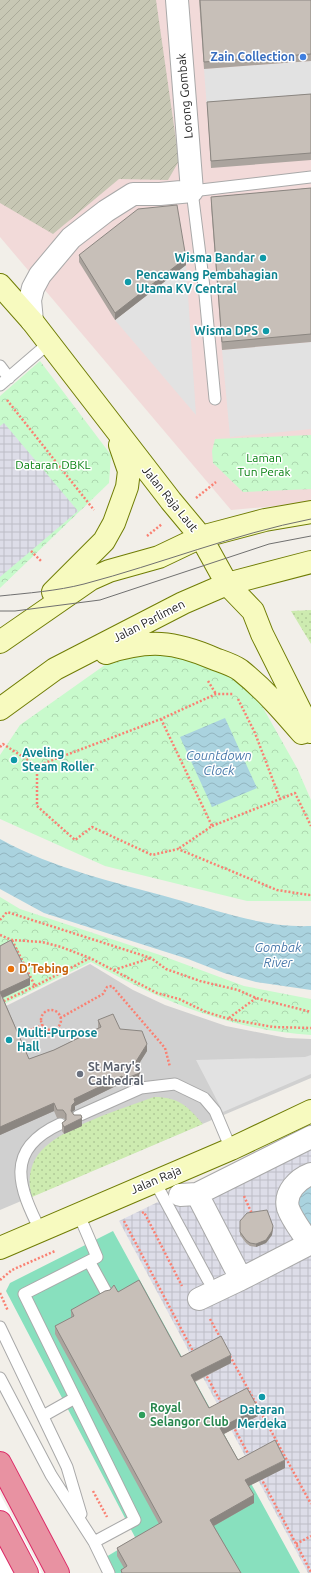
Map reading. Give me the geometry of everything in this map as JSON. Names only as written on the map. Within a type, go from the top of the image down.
[{"type":"highway","points":[[0,1463],[58,1573]]},
{"type":"highway","points":[[0,1522],[26,1572]]},
{"type":"main road","name":"Jalan Raja Laut","points":[[0,284],[32,321],[170,501],[201,537],[227,584],[253,610],[262,634],[311,732]]},
{"type":"main road","points":[[0,641],[69,577],[104,541],[114,523],[127,487],[129,471],[114,428]]},
{"type":"main road","points":[[0,641],[91,579],[109,571],[159,557],[201,537],[265,520],[311,512]]},
{"type":"main road","name":"Jalan Parlimen","points":[[0,709],[55,669],[183,603],[227,584],[311,562]]},
{"type":"main road","points":[[55,669],[128,646],[165,643],[192,649],[239,669],[273,699],[311,743]]},
{"type":"main road","name":"Jalan Raja","points":[[0,1248],[41,1232],[154,1180],[231,1149],[311,1111]]},
{"type":"street","name":"Lorong Gombak","points":[[177,0],[192,191]]},
{"type":"street","points":[[32,321],[30,300],[33,288],[40,275],[71,238],[106,211],[133,194],[160,194],[192,191]]},
{"type":"street","points":[[281,1126],[300,1161]]},
{"type":"street","points":[[204,1289],[242,1279],[310,1243],[288,1207],[289,1194],[299,1180],[300,1161],[311,1137]]},
{"type":"street","points":[[242,1279],[189,1194],[300,1161]]},
{"type":"lane","points":[[215,399],[205,295],[192,191],[311,177]]},
{"type":"lane","points":[[0,385],[49,344]]},
{"type":"lane","points":[[0,366],[9,378]]},
{"type":"lane","points":[[78,1116],[142,1088],[175,1084],[204,1098],[215,1111],[231,1149]]},
{"type":"lane","points":[[41,1232],[25,1199],[20,1168],[24,1155],[38,1136],[60,1124]]},
{"type":"lane","points":[[154,1180],[204,1289]]},
{"type":"lane","points":[[79,1215],[97,1257],[24,1294],[135,1520],[94,1542]]},
{"type":"lane","points":[[89,1261],[106,1292]]},
{"type":"lane","points":[[0,1327],[67,1467],[85,1527]]},
{"type":"lane","points":[[0,1378],[51,1475],[94,1542],[109,1573]]},
{"type":"lane","points":[[43,1416],[75,1398]]},
{"type":"path","points":[[5,398],[94,510]]},
{"type":"path","points":[[31,551],[41,561]]},
{"type":"path","points":[[37,766],[161,719],[216,694],[236,694],[255,733],[280,799]]},
{"type":"path","points":[[161,719],[212,826]]},
{"type":"path","points":[[0,742],[37,766]]},
{"type":"path","points":[[0,747],[3,744]]},
{"type":"path","points":[[37,766],[37,806],[75,840],[92,827],[152,855],[178,849],[212,826],[295,793],[311,826]]},
{"type":"path","points":[[178,849],[277,890],[308,895],[311,893]]},
{"type":"path","points":[[0,920],[8,912],[152,958],[166,969],[200,981],[238,990],[256,998],[311,1012]]},
{"type":"path","points":[[0,935],[12,940],[42,942],[61,947],[90,958],[157,993],[179,999],[206,1012],[229,1019],[273,1027],[311,1028]]},
{"type":"path","points":[[12,940],[35,986]]},
{"type":"path","points":[[0,1003],[90,958]]},
{"type":"path","points":[[114,970],[152,958]]},
{"type":"path","points":[[60,1018],[103,994],[107,987],[112,986],[165,1048],[175,1084]]},
{"type":"path","points":[[229,1019],[256,998]]},
{"type":"path","points":[[47,1011],[56,1011],[60,1018],[59,1025],[52,1030],[44,1028],[42,1025],[42,1016],[47,1011]]},
{"type":"path","points":[[30,1030],[42,1025]]},
{"type":"path","points":[[245,1198],[252,1214]]},
{"type":"path","points":[[137,1215],[144,1212],[190,1302],[204,1289],[224,1345]]},
{"type":"path","points":[[88,1236],[131,1218]]},
{"type":"path","points":[[124,1221],[195,1354]]},
{"type":"path","points":[[0,1280],[12,1270],[58,1250]]},
{"type":"path","points":[[228,1352],[311,1504]]},
{"type":"path","points":[[202,1368],[225,1410]]},
{"type":"path","points":[[232,1424],[251,1460]]},
{"type":"path","points":[[258,1474],[311,1572]]},
{"type":"path","points":[[296,1544],[311,1536]]},
{"type":"shaded area","points":[[0,0],[311,0],[311,503],[231,510],[0,237]]},
{"type":"shaded area","points":[[0,0],[156,0],[179,161],[168,180],[119,179],[53,234],[0,203]]},
{"type":"shaded area","points":[[311,61],[311,100],[207,109],[204,69]]},
{"type":"shaded area","points":[[186,265],[196,415],[115,320]]},
{"type":"shaded area","points":[[311,342],[311,429],[230,437],[222,350]]},
{"type":"shaded area","points":[[4,423],[78,511],[0,577],[0,426]]},
{"type":"shaded area","points":[[90,964],[133,990],[165,1005],[226,1026],[287,1038],[311,1039],[311,1078],[0,1210],[0,1009]]},
{"type":"shaded area","points":[[311,1055],[311,1074],[223,1112],[196,1060],[305,1057]]},
{"type":"shaded area","name":"Dataran Merdeka","points":[[311,1127],[311,1573],[308,1573],[119,1221]]},
{"type":"green space","name":"Dataran DBKL","points":[[40,361],[111,455],[109,483],[0,588],[0,396]]},
{"type":"green space","name":"Laman Tun Perak","points":[[311,435],[311,489],[243,492],[213,463],[212,451],[215,439]]},
{"type":"green space","points":[[311,610],[311,644],[291,611]]},
{"type":"green space","points":[[170,652],[224,668],[253,690],[297,768],[311,800],[311,901],[247,901],[105,866],[0,819],[0,755],[20,725],[119,655]]},
{"type":"green space","points":[[0,897],[20,909],[160,955],[244,986],[311,999],[311,1035],[252,1027],[224,1020],[170,1001],[91,962],[0,1006]]},
{"type":"green space","points":[[154,1097],[163,1097],[182,1104],[203,1124],[32,1197],[30,1191],[30,1172],[37,1156],[51,1142],[78,1126],[94,1119]]},
{"type":"green space","name":"Royal Selangor Club","points":[[113,1231],[300,1573],[115,1573],[106,1557],[136,1539],[6,1291],[10,1283]]},
{"type":"water","name":"Countdown Clock","points":[[225,718],[257,788],[212,807],[180,737]]},
{"type":"water","name":"Gombak River","points":[[0,839],[42,859],[63,867],[242,918],[259,922],[294,926],[311,926],[311,990],[256,982],[224,973],[188,959],[44,913],[0,889]]},
{"type":"water","points":[[311,1183],[311,1226],[301,1218],[298,1211],[296,1197]]},
{"type":"pier","points":[[0,1494],[42,1573],[0,1573]]},
{"type":"building","points":[[200,0],[311,0],[311,54],[204,62]]},
{"type":"building","points":[[311,94],[311,153],[211,161],[207,102]]},
{"type":"building","name":"Wisma Bandar","points":[[311,188],[311,334],[222,342],[211,197]]},
{"type":"building","name":"Pencawang Pembahagian Utama KV Central","points":[[177,205],[186,258],[115,313],[79,255],[138,209]]},
{"type":"building","name":"D’Tebing","points":[[11,940],[30,978],[0,992],[0,946]]},
{"type":"building","name":"St Mary's Cathedral","points":[[0,992],[29,1059],[54,1050],[101,1027],[98,1020],[113,1014],[120,1029],[142,1031],[147,1044],[135,1063],[140,1073],[124,1079],[122,1076],[74,1099],[75,1102],[72,1105],[71,1111],[74,1115],[81,1115],[82,1118],[64,1127],[62,1123],[66,1120],[66,1114],[63,1110],[57,1110],[54,1103],[0,1127]]},
{"type":"building","points":[[267,1210],[273,1226],[272,1231],[266,1240],[256,1244],[250,1243],[240,1232],[240,1221],[247,1213]]},
{"type":"building","name":"Royal Selangor Club","points":[[139,1280],[181,1357],[221,1336],[231,1355],[191,1375],[209,1408],[247,1388],[258,1408],[220,1428],[238,1460],[275,1440],[285,1460],[245,1480],[254,1495],[210,1520],[241,1573],[122,1573],[121,1570],[127,1566],[117,1548],[162,1522],[55,1326],[74,1316],[71,1310],[105,1291],[110,1290],[114,1285],[118,1292]]},
{"type":"tram line","points":[[0,596],[53,590],[84,584],[225,541],[282,525],[311,519]]},
{"type":"tram line","points":[[0,611],[15,611],[100,600],[269,544],[311,536]]},
{"type":"place","name":"Zain Collection","points":[[303,57]]},
{"type":"place","name":"Wisma Bandar","points":[[263,258]]},
{"type":"place","name":"Pencawang Pembahagian Utama KV Central","points":[[128,282]]},
{"type":"place","name":"Wisma DPS","points":[[266,331]]},
{"type":"place","name":"Aveling Steam Roller","points":[[14,760]]},
{"type":"place","name":"D’Tebing","points":[[11,969]]},
{"type":"place","name":"Multi-Purpose Hall","points":[[9,1040]]},
{"type":"place","name":"St Mary's Cathedral","points":[[80,1074]]},
{"type":"place","name":"Dataran Merdeka","points":[[262,1397]]},
{"type":"place","name":"Royal Selangor Club","points":[[142,1415]]}]
